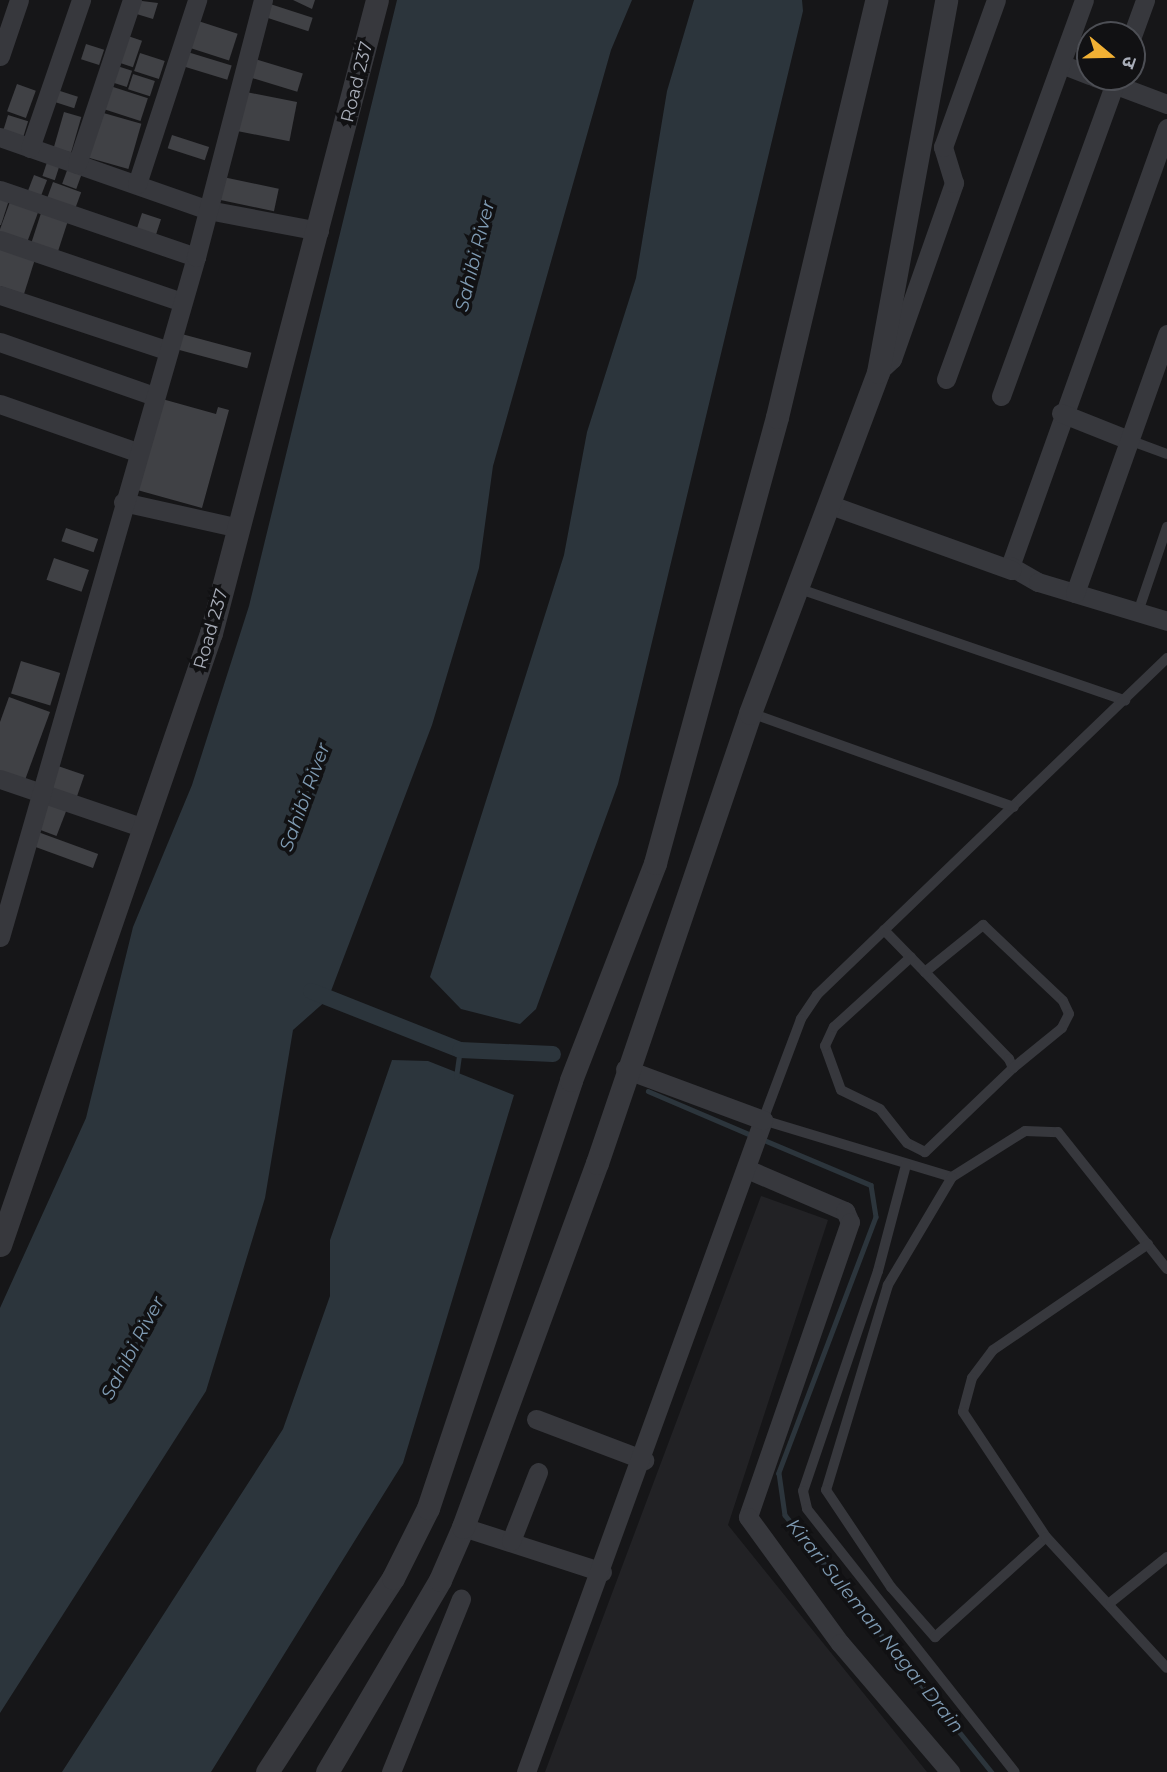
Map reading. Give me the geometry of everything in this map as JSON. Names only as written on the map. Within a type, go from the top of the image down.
[{"type":"street","points":[[0,55],[19,0]]},
{"type":"street","points":[[30,148],[81,0]]},
{"type":"street","points":[[77,164],[132,0]]},
{"type":"street","points":[[137,184],[197,0]]},
{"type":"street","points":[[0,937],[122,502],[196,257],[263,0]]},
{"type":"street","name":"Road 237","points":[[0,1245],[141,827],[211,633],[319,231],[377,0]]},
{"type":"street","points":[[267,1772],[393,1578],[428,1508],[571,1080],[655,863],[774,430],[876,0]]},
{"type":"street","points":[[327,1772],[440,1580],[463,1527],[750,713],[878,372],[946,0]]},
{"type":"street","points":[[878,372],[892,359],[954,183],[943,147],[996,0]]},
{"type":"street","points":[[946,379],[1084,0]]},
{"type":"street","points":[[1137,21],[1145,0]]},
{"type":"street","points":[[1061,64],[1076,70]]},
{"type":"street","points":[[1001,396],[1112,91]]},
{"type":"street","points":[[1139,91],[1167,104]]},
{"type":"street","points":[[1011,570],[1061,413],[1167,128]]},
{"type":"street","points":[[0,137],[208,210],[319,231]]},
{"type":"street","points":[[0,190],[196,257]]},
{"type":"street","points":[[0,240],[182,302]]},
{"type":"street","points":[[0,295],[166,350]]},
{"type":"street","points":[[1075,593],[1167,334]]},
{"type":"street","points":[[0,342],[154,396]]},
{"type":"street","points":[[0,404],[137,452]]},
{"type":"street","points":[[1061,413],[1129,440]]},
{"type":"street","points":[[122,502],[239,528]]},
{"type":"street","points":[[828,504],[1075,593],[1167,621]]},
{"type":"street","points":[[1,782],[40,792],[141,827]]},
{"type":"street","points":[[527,1772],[644,1460],[761,1127],[625,1069]]},
{"type":"street","points":[[749,1163],[845,1211],[850,1222],[748,1517],[841,1643],[950,1772]]},
{"type":"street","points":[[536,1419],[644,1460]]},
{"type":"street","points":[[511,1541],[538,1472]]},
{"type":"street","points":[[463,1527],[602,1572]]},
{"type":"street","points":[[391,1772],[461,1599]]},
{"type":"lane","points":[[1129,440],[1167,454]]},
{"type":"lane","points":[[1138,612],[1167,527]]},
{"type":"lane","points":[[797,587],[1125,700]]},
{"type":"lane","points":[[952,1177],[761,1127],[809,1006],[884,930],[1167,658]]},
{"type":"lane","points":[[750,713],[1014,807]]},
{"type":"lane","points":[[911,957],[828,1035],[825,1049],[836,1084],[880,1109],[911,1147],[925,1152],[1013,1068],[1062,1028],[1069,1014],[1063,1001],[983,925],[925,972]]},
{"type":"lane","points":[[884,930],[1013,1068]]},
{"type":"lane","points":[[1046,1537],[935,1637],[891,1587],[826,1490],[888,1285],[952,1177],[1025,1131],[1058,1132],[1167,1269]]},
{"type":"lane","points":[[906,1166],[878,1271],[803,1491],[807,1509],[1015,1772]]},
{"type":"lane","points":[[1148,1244],[993,1350],[964,1399],[967,1427],[1046,1537],[1111,1602],[1167,1668]]},
{"type":"lane","points":[[1111,1602],[1167,1557]]},
{"type":"shaded area","points":[[761,1196],[828,1220],[728,1525],[927,1772],[545,1772]]},
{"type":"water","name":"Sahibi River","points":[[397,0],[632,0],[611,50],[493,466],[479,568],[432,725],[328,999],[293,1030],[265,1198],[206,1391],[0,1713],[0,1308],[86,1118],[133,927],[192,785],[249,606]]},
{"type":"water","points":[[694,0],[802,0],[803,11],[618,784],[536,1009],[520,1024],[461,1009],[430,977],[564,555],[587,432],[636,278],[667,91]]},
{"type":"water","points":[[392,1060],[428,1061],[514,1095],[403,1463],[211,1772],[62,1772],[283,1429],[330,1296],[330,1240]]},
{"type":"building","points":[[134,0],[158,3],[153,19],[130,12]]},
{"type":"building","points":[[293,0],[315,0],[312,9]]},
{"type":"building","points":[[267,3],[313,18],[308,31],[263,16]]},
{"type":"building","points":[[192,19],[238,34],[229,60],[183,46]]},
{"type":"building","points":[[125,35],[142,41],[133,67],[116,61]]},
{"type":"building","points":[[86,44],[104,50],[99,65],[81,59]]},
{"type":"building","points":[[181,50],[232,65],[227,80],[177,64]]},
{"type":"building","points":[[140,53],[165,61],[159,79],[134,71]]},
{"type":"building","points":[[255,59],[303,74],[297,92],[249,77]]},
{"type":"building","points":[[114,65],[132,71],[127,87],[109,81]]},
{"type":"building","points":[[133,74],[155,81],[150,96],[128,89]]},
{"type":"building","points":[[17,84],[36,91],[26,118],[7,111]]},
{"type":"building","points":[[107,85],[148,98],[140,121],[100,108]]},
{"type":"building","points":[[57,90],[78,97],[74,108],[53,101]]},
{"type":"building","points":[[246,92],[297,102],[289,141],[238,131]]},
{"type":"building","points":[[64,112],[81,117],[71,153],[54,148]]},
{"type":"building","points":[[100,112],[141,124],[128,169],[87,157]]},
{"type":"building","points":[[8,115],[28,121],[23,137],[3,131]]},
{"type":"building","points":[[172,135],[209,147],[205,160],[168,148]]},
{"type":"building","points":[[48,159],[60,163],[55,180],[42,176]]},
{"type":"building","points":[[69,165],[83,170],[76,189],[62,184]]},
{"type":"building","points":[[34,175],[47,180],[40,199],[27,194]]},
{"type":"building","points":[[223,177],[279,189],[274,211],[218,199]]},
{"type":"building","points":[[53,182],[81,192],[75,210],[47,200]]},
{"type":"building","points":[[0,197],[9,200],[1,225],[0,225]]},
{"type":"building","points":[[11,199],[39,209],[27,243],[0,233]]},
{"type":"building","points":[[42,210],[69,219],[57,254],[31,245]]},
{"type":"building","points":[[142,213],[161,219],[155,237],[136,231]]},
{"type":"building","points":[[0,244],[36,256],[24,294],[0,286]]},
{"type":"building","points":[[178,333],[251,353],[247,368],[174,348]]},
{"type":"building","points":[[155,397],[216,414],[218,407],[229,410],[202,508],[130,488]]},
{"type":"building","points":[[66,528],[98,539],[94,552],[61,541]]},
{"type":"building","points":[[54,558],[89,570],[81,592],[47,580]]},
{"type":"building","points":[[21,661],[60,673],[50,706],[11,694]]},
{"type":"building","points":[[9,697],[50,712],[25,780],[0,771],[0,722]]},
{"type":"building","points":[[55,765],[84,775],[76,800],[47,790]]},
{"type":"building","points":[[46,802],[67,810],[57,836],[36,828]]},
{"type":"building","points":[[38,832],[98,854],[93,868],[33,846]]},
{"type":"waterway","points":[[311,991],[460,1050],[553,1054]]},
{"type":"waterway","points":[[456,1077],[460,1050]]},
{"type":"waterway","name":"Kirari Suleman Nagar Drain","points":[[648,1091],[751,1135]]},
{"type":"waterway","name":"Kirari Suleman Nagar Drain","points":[[762,1139],[871,1185],[876,1217],[779,1473],[785,1515],[992,1772]]}]
